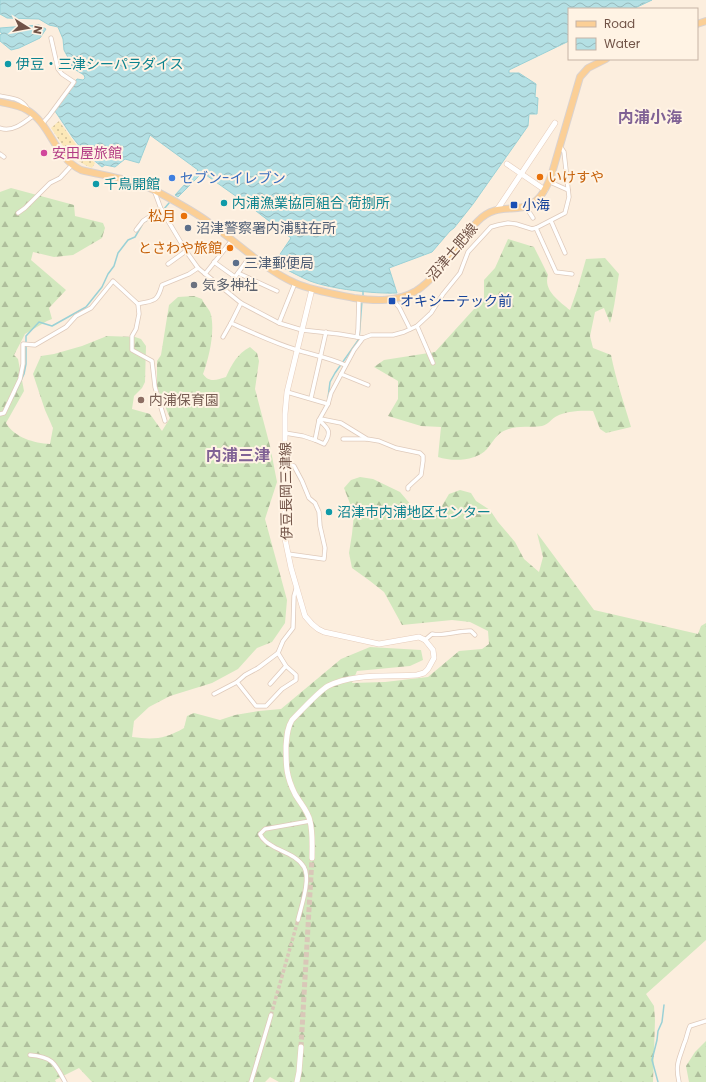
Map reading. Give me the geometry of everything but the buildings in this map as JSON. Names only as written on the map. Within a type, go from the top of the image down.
[{"type":"main road","points":[[526,207],[536,201],[550,182],[580,77],[588,68],[604,60]]},
{"type":"main road","name":"沼津土肥線","points":[[0,102],[27,109],[34,115],[42,124],[62,154],[72,165],[81,170],[138,183],[154,190],[211,223],[251,255],[296,283],[333,294],[366,299],[392,299],[407,295],[429,281],[477,221],[489,212],[526,207]]},
{"type":"main road","points":[[497,210],[555,123]]},
{"type":"main road","points":[[507,164],[545,190]]},
{"type":"main road","name":"伊豆長岡三津線","points":[[312,289],[287,392],[285,414],[284,539],[296,588],[305,616],[312,624],[324,632],[379,644],[419,637],[425,640]]},
{"type":"main road","points":[[312,858],[312,835],[310,821],[290,782],[286,768],[287,733],[289,725],[292,720],[327,686],[342,680],[358,677],[417,675],[424,673],[434,658],[433,650],[425,640]]},
{"type":"main road","points":[[297,1082],[301,1047]]},
{"type":"street","points":[[42,124],[74,82],[62,74],[58,69],[51,38]]},
{"type":"street","points":[[0,96],[19,100],[27,109]]},
{"type":"street","points":[[0,128],[8,130],[34,115]]},
{"type":"street","points":[[154,190],[161,209],[186,252],[198,268],[241,303],[279,323],[302,330],[363,338],[371,335],[393,335],[418,326],[431,313],[443,294],[460,273],[468,252],[491,227],[508,223],[532,229],[565,213],[569,197],[564,152],[560,145]]},
{"type":"street","points":[[0,154],[4,157]]},
{"type":"street","points":[[18,213],[50,183],[60,178],[72,165]]},
{"type":"street","points":[[550,182],[568,190]]},
{"type":"street","points":[[526,207],[534,218]]},
{"type":"street","points":[[136,230],[142,221],[161,209]]},
{"type":"street","points":[[551,221],[565,253]]},
{"type":"street","points":[[536,228],[556,272],[572,274]]},
{"type":"street","points":[[205,274],[232,240]]},
{"type":"street","points":[[168,264],[186,252]]},
{"type":"street","points":[[214,262],[234,277],[251,255]]},
{"type":"street","points":[[138,304],[156,300],[162,285],[189,274],[198,268]]},
{"type":"street","points":[[238,272],[277,291]]},
{"type":"street","points":[[2,413],[20,379],[23,364],[23,347],[25,344],[35,345],[66,327],[76,316],[91,308],[113,281],[138,304],[139,314],[136,329],[132,336],[132,350],[152,361],[156,387],[166,421]]},
{"type":"street","points":[[279,323],[296,283]]},
{"type":"street","points":[[101,287],[106,289]]},
{"type":"street","points":[[357,337],[359,298]]},
{"type":"street","points":[[392,299],[399,307],[410,330]]},
{"type":"street","points":[[223,337],[241,303]]},
{"type":"street","points":[[231,323],[271,341],[345,365]]},
{"type":"street","points":[[418,326],[433,363]]},
{"type":"street","points":[[310,398],[326,332]]},
{"type":"street","points":[[315,440],[320,419],[328,404],[331,393],[345,365],[363,338]]},
{"type":"street","points":[[341,374],[368,386]]},
{"type":"street","points":[[287,392],[328,404]]},
{"type":"street","points":[[320,419],[341,423],[367,439]]},
{"type":"street","points":[[285,433],[303,436],[324,444],[329,435],[328,430],[320,419]]},
{"type":"street","points":[[344,439],[367,439],[379,441],[401,449],[420,453],[423,456],[421,475],[408,486],[408,489]]},
{"type":"street","points":[[285,464],[294,466],[308,498],[315,503],[319,512],[320,526],[325,548],[324,559],[288,554]]},
{"type":"street","points":[[214,694],[258,668],[278,653],[283,641],[292,628],[296,588]]},
{"type":"street","points":[[425,640],[432,634],[440,636],[461,630],[471,631],[475,635]]},
{"type":"street","points":[[236,682],[256,706],[266,706],[282,689],[296,680],[296,675],[286,666],[278,653]]},
{"type":"street","points":[[270,684],[286,666]]},
{"type":"street","points":[[298,920],[306,882],[305,868],[296,858],[268,844],[262,839],[260,834],[265,829],[310,821]]},
{"type":"street","points":[[257,1082],[252,1080],[271,1015]]},
{"type":"street","points":[[679,1082],[678,1062],[685,1044],[687,1030],[690,1026],[706,1021]]},
{"type":"street","points":[[30,1055],[42,1056],[49,1059],[55,1065],[66,1082]]},
{"type":"green space","points":[[11,188],[74,205],[75,216],[103,223],[105,228],[102,238],[73,255],[54,257],[33,252],[31,260],[66,290],[49,308],[52,319],[25,334],[14,355],[18,359],[24,391],[6,423],[14,432],[31,441],[50,444],[53,428],[45,410],[33,374],[41,356],[82,346],[107,336],[135,337],[141,339],[146,346],[145,382],[142,388],[134,396],[132,409],[150,414],[162,431],[170,418],[157,387],[157,361],[161,355],[169,305],[178,297],[194,296],[202,299],[210,313],[212,322],[212,337],[203,374],[205,377],[213,380],[226,377],[235,360],[250,347],[257,353],[259,361],[255,389],[270,446],[277,482],[265,519],[287,600],[285,623],[272,642],[257,648],[238,669],[212,683],[170,696],[149,707],[134,721],[132,737],[159,738],[171,734],[184,728],[187,716],[194,713],[220,720],[235,715],[281,709],[341,659],[370,647],[421,650],[423,660],[410,666],[357,671],[352,683],[385,682],[428,677],[459,651],[482,649],[489,644],[488,631],[470,622],[452,620],[402,625],[384,592],[352,568],[349,553],[354,514],[344,488],[351,480],[360,477],[373,479],[400,492],[412,506],[425,513],[436,516],[449,494],[460,490],[471,493],[476,501],[490,510],[515,542],[524,559],[539,572],[543,557],[537,533],[594,610],[698,634],[701,626],[706,623],[706,940],[646,994],[654,1006],[653,1082],[279,1082],[270,1077],[265,1082],[92,1082],[79,1068],[55,1080],[56,1082],[0,1082],[0,192]]},
{"type":"green space","points":[[508,239],[534,247],[548,275],[547,280],[550,290],[557,299],[570,310],[586,259],[605,258],[619,274],[610,323],[604,308],[595,312],[590,336],[593,348],[611,355],[631,427],[606,433],[600,429],[593,411],[569,412],[560,414],[542,426],[510,428],[503,431],[487,449],[477,456],[457,460],[444,459],[438,457],[441,427],[421,426],[388,416],[398,399],[398,381],[374,367],[384,360],[435,352],[484,298],[484,280],[495,268]]},
{"type":"green space","points":[[706,1041],[706,1082],[689,1082],[686,1066],[695,1052]]},
{"type":"sand","points":[[59,121],[80,150],[95,163],[92,168],[78,161],[68,152],[60,141],[51,128]]},
{"type":"water","points":[[0,0],[652,0],[635,8],[568,8],[568,41],[509,70],[509,73],[519,73],[536,84],[535,97],[538,98],[537,114],[529,114],[528,126],[473,204],[432,252],[389,268],[397,293],[365,292],[319,284],[274,263],[291,238],[206,175],[201,174],[178,197],[175,195],[198,170],[150,135],[139,163],[125,159],[115,167],[105,165],[102,167],[85,153],[55,111],[77,79],[83,80],[85,78],[84,75],[71,67],[72,65],[64,50],[63,39],[58,27],[49,25],[39,19],[7,18],[0,14]]},
{"type":"water","points":[[39,25],[46,29],[40,38],[19,48],[11,50],[0,41],[0,35],[2,33],[0,32],[0,28]]},
{"type":"waterway","points":[[164,209],[169,203]]},
{"type":"waterway","points":[[144,222],[160,213]]},
{"type":"waterway","points":[[13,398],[24,374],[26,364],[26,336],[39,322],[52,326],[86,307],[102,287],[108,274],[114,266],[118,253],[128,240],[135,237],[142,225]]},
{"type":"waterway","points":[[363,291],[363,297]]},
{"type":"waterway","points":[[328,398],[330,382],[359,339],[362,301]]},
{"type":"waterway","points":[[658,1082],[652,1060],[658,1031],[662,1022],[664,1005]]},
{"type":"tunnel","points":[[301,1047],[312,858]]},
{"type":"tunnel","points":[[271,1015],[298,920]]},
{"type":"place","name":"伊豆・三津シーパラダイス","points":[[8,64]]},
{"type":"place","name":"安田屋旅館","points":[[44,153]]},
{"type":"place","name":"いけすや","points":[[540,177]]},
{"type":"place","name":"セブン-イレブン","points":[[172,178]]},
{"type":"place","name":"千鳥開館","points":[[96,184]]},
{"type":"place","name":"内浦漁業協同組合 荷捌所","points":[[224,203]]},
{"type":"place","name":"小海","points":[[514,205]]},
{"type":"place","name":"松月","points":[[184,216]]},
{"type":"place","name":"沼津警察署内浦駐在所","points":[[188,228]]},
{"type":"place","name":"とさわや旅館","points":[[230,248]]},
{"type":"place","name":"三津郵便局","points":[[236,263]]},
{"type":"place","name":"気多神社","points":[[194,285]]},
{"type":"place","name":"オキシーテック前","points":[[392,301]]},
{"type":"place","name":"内浦保育園","points":[[141,400]]},
{"type":"place","name":"沼津市内浦地区センター","points":[[329,512]]},
{"type":"district","name":"内浦小海","points":[[650,117]]},
{"type":"district","name":"内浦三津","points":[[238,455]]}]
